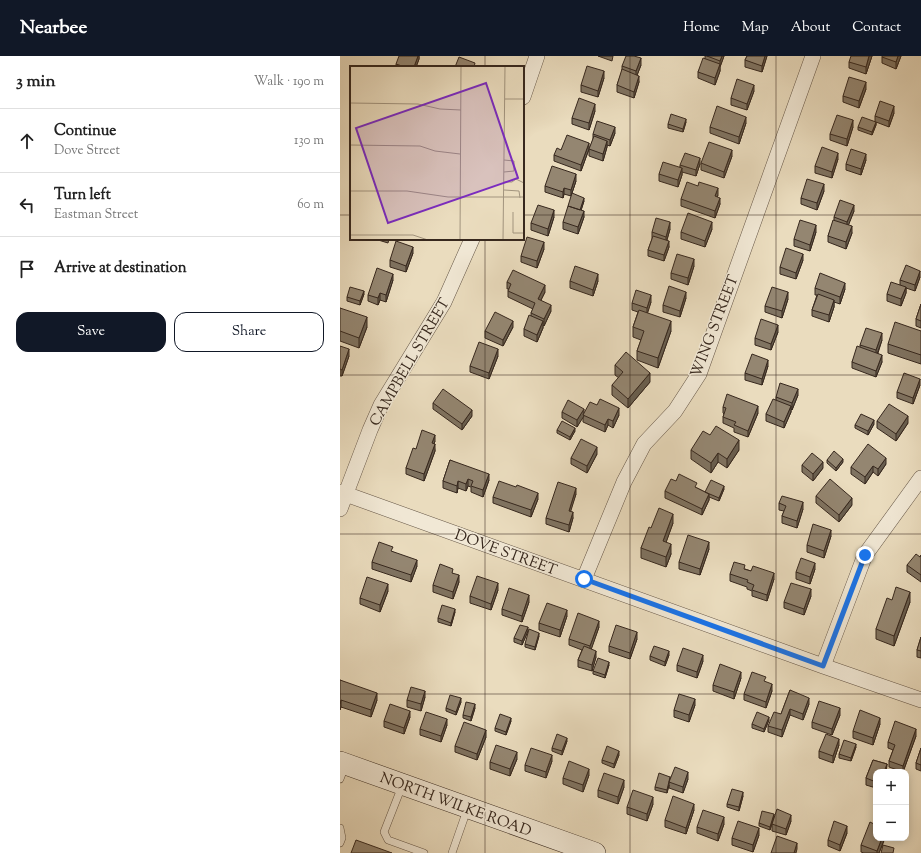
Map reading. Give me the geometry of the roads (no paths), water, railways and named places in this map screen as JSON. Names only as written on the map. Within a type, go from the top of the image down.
[{"type":"main road","name":"NORTH WILKE ROAD","points":[[342,768],[402,784],[595,853]]},
{"type":"street","points":[[524,94],[537,56]]},
{"type":"street","name":"WING STREET","points":[[584,579],[624,482],[644,444],[675,411],[698,374],[813,56]]},
{"type":"street","name":"CAMPBELL STREET","points":[[340,510],[343,493],[381,405],[444,302],[472,240]]},
{"type":"street","points":[[823,666],[865,555],[921,478]]},
{"type":"street","name":"DOVE STREET","points":[[343,493],[921,700]]},
{"type":"lane","points":[[402,784],[384,832],[385,836],[388,840],[424,853]]},
{"type":"lane","points":[[452,853],[467,808]]},
{"type":"lane","points":[[340,828],[342,830],[342,838],[340,844]]}]
